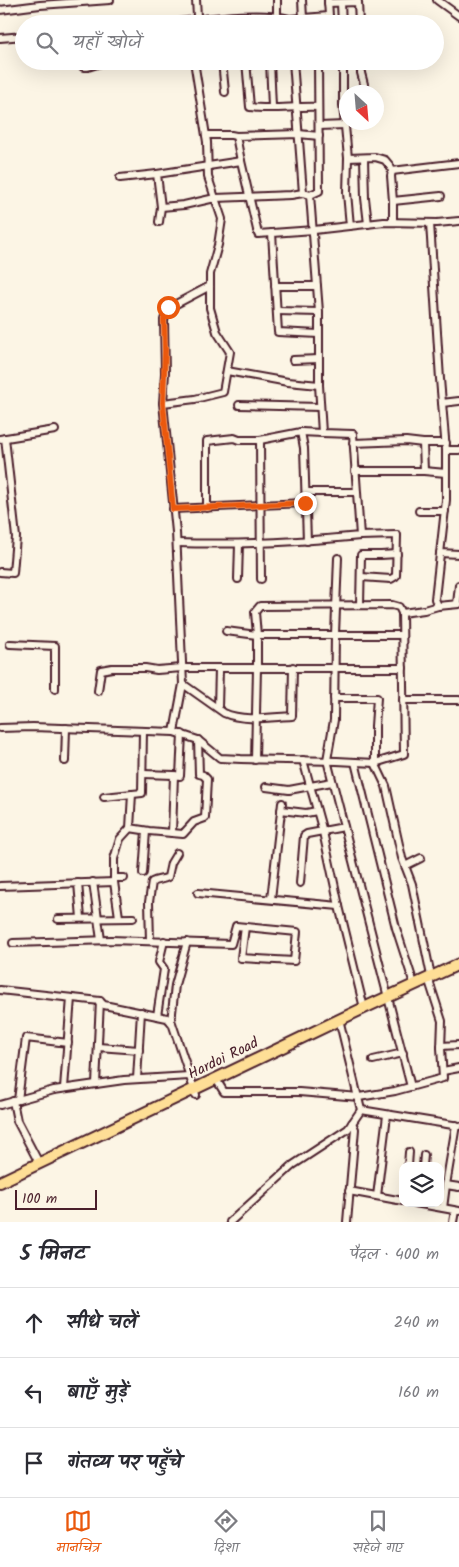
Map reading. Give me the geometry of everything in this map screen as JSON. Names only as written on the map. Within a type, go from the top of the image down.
[{"type":"main road","name":"Hardoi Road","points":[[0,1182],[389,1000],[459,964]]},
{"type":"main road","name":"Hardoi Road","points":[[0,1188],[194,1092],[219,1084],[340,1023],[364,1008],[389,1000],[414,984],[459,971]]},
{"type":"street","points":[[0,10],[32,3],[110,0]]},
{"type":"street","points":[[196,0],[196,15]]},
{"type":"street","points":[[277,0],[277,15]]},
{"type":"street","points":[[302,0],[303,15]]},
{"type":"street","points":[[437,0],[459,16]]},
{"type":"street","points":[[329,15],[328,1],[341,3],[358,2],[359,15]]},
{"type":"street","points":[[341,3],[342,15]]},
{"type":"street","points":[[0,38],[15,37]]},
{"type":"street","points":[[163,403],[195,399],[223,392],[230,352],[218,332],[210,308],[210,274],[218,245],[222,219],[208,177],[206,135],[195,70]]},
{"type":"street","points":[[223,70],[225,92]]},
{"type":"street","points":[[247,70],[250,107],[318,107]]},
{"type":"street","points":[[270,70],[272,107]]},
{"type":"street","points":[[294,70],[306,194],[314,230],[319,312],[319,385],[322,434]]},
{"type":"street","points":[[161,207],[184,205],[215,198],[306,194],[319,191],[318,70]]},
{"type":"street","points":[[343,70],[344,85]]},
{"type":"street","points":[[361,70],[364,84]]},
{"type":"street","points":[[319,126],[339,126]]},
{"type":"street","points":[[345,130],[350,226]]},
{"type":"street","points":[[206,135],[299,134],[319,136]]},
{"type":"street","points":[[236,136],[240,161],[250,195],[258,234],[393,222],[430,223],[459,221]]},
{"type":"street","points":[[348,158],[375,157],[385,160],[392,171],[393,222]]},
{"type":"street","points":[[364,158],[368,224]]},
{"type":"street","points":[[120,178],[240,161]]},
{"type":"street","points":[[392,171],[459,163]]},
{"type":"street","points":[[157,174],[161,207],[159,222]]},
{"type":"street","points":[[393,201],[441,196]]},
{"type":"street","points":[[430,223],[446,443],[445,511],[435,599],[438,606]]},
{"type":"street","points":[[272,233],[278,332],[319,334]]},
{"type":"street","points":[[174,732],[183,684],[176,544],[163,403],[165,365],[164,320],[168,307],[210,286]]},
{"type":"street","points":[[275,286],[317,286]]},
{"type":"street","points":[[277,311],[319,312]]},
{"type":"street","points":[[293,360],[319,359]]},
{"type":"street","points":[[227,371],[288,382],[319,385]]},
{"type":"street","points":[[442,403],[459,401]]},
{"type":"street","points":[[239,405],[320,407]]},
{"type":"street","points":[[0,572],[12,573],[16,538],[2,438],[55,430]]},
{"type":"street","points":[[207,508],[207,441],[234,438],[239,440],[260,440],[301,432],[353,434],[360,536]]},
{"type":"street","points":[[301,432],[304,448],[307,541]]},
{"type":"street","points":[[260,440],[261,579]]},
{"type":"street","points":[[353,444],[406,441],[446,443]]},
{"type":"street","points":[[422,443],[424,471]]},
{"type":"street","points":[[446,450],[459,450]]},
{"type":"street","points":[[355,471],[446,472]]},
{"type":"street","points":[[306,492],[356,492]]},
{"type":"street","points":[[173,509],[305,503]]},
{"type":"street","points":[[419,511],[445,511]]},
{"type":"street","points":[[176,544],[240,544],[397,535],[396,576],[390,579],[361,577]]},
{"type":"street","points":[[238,579],[240,544]]},
{"type":"street","points":[[440,553],[459,554]]},
{"type":"street","points":[[360,604],[361,555],[397,554]]},
{"type":"street","points":[[338,558],[334,720],[327,760],[411,1087]]},
{"type":"street","points":[[402,613],[458,604],[459,585]]},
{"type":"street","points":[[0,728],[33,727],[174,732],[198,740],[220,758],[255,760],[327,760],[375,763],[404,754],[402,613],[399,607],[360,604],[336,606],[260,606],[255,612],[257,668],[255,760]]},
{"type":"street","points":[[226,631],[257,634],[402,635]]},
{"type":"street","points":[[10,644],[55,646],[56,689]]},
{"type":"street","points":[[183,684],[231,716],[256,718],[292,716],[293,667]]},
{"type":"street","points":[[98,690],[102,670],[112,668],[158,670],[293,667],[403,668]]},
{"type":"street","points":[[218,708],[219,668]]},
{"type":"street","points":[[219,1084],[224,1092],[299,1092],[359,1097],[395,1091],[443,1078],[442,1021],[430,980],[412,884],[402,858],[386,786],[375,763],[377,698],[334,698]]},
{"type":"street","points":[[403,700],[459,700]]},
{"type":"street","points":[[66,728],[66,761]]},
{"type":"street","points":[[104,797],[142,793],[143,731]]},
{"type":"street","points":[[143,774],[180,776],[182,734]]},
{"type":"street","points":[[130,828],[184,834],[194,822],[205,818],[206,779],[203,775],[199,774],[198,740]]},
{"type":"street","points":[[303,760],[364,1008]]},
{"type":"street","points":[[355,762],[396,928],[414,984]]},
{"type":"street","points":[[172,833],[174,775]]},
{"type":"street","points":[[266,787],[289,790],[332,782]]},
{"type":"street","points":[[119,917],[114,880],[114,859],[120,839],[130,828],[132,794]]},
{"type":"street","points":[[271,899],[281,807],[306,813],[317,811]]},
{"type":"street","points":[[300,883],[304,836],[344,827]]},
{"type":"street","points":[[143,874],[146,831]]},
{"type":"street","points":[[150,941],[149,902],[152,882],[168,877],[171,863],[178,853]]},
{"type":"street","points":[[405,866],[421,858]]},
{"type":"street","points":[[0,886],[78,883],[124,878]]},
{"type":"street","points":[[93,882],[101,940]]},
{"type":"street","points":[[78,883],[81,918]]},
{"type":"street","points":[[198,893],[339,906]]},
{"type":"street","points":[[58,919],[133,918]]},
{"type":"street","points":[[13,943],[101,940],[231,944],[236,926],[298,932],[294,961],[242,958],[245,927]]},
{"type":"street","points":[[157,1016],[164,969],[160,962],[164,941]]},
{"type":"street","points":[[171,1022],[175,985],[187,942]]},
{"type":"street","points":[[0,990],[100,1001],[104,1005],[167,1018],[172,1023],[194,1092]]},
{"type":"street","points":[[64,1088],[71,998]]},
{"type":"street","points":[[96,1084],[100,1001]]},
{"type":"street","points":[[137,1079],[141,1012]]},
{"type":"street","points":[[230,1222],[293,1165],[348,1129],[361,1110],[340,1023]]},
{"type":"street","points":[[39,1163],[16,1121],[16,1100],[26,1038],[68,1043]]},
{"type":"street","points":[[441,1046],[459,1045]]},
{"type":"street","points":[[98,1047],[139,1050]]},
{"type":"street","points":[[373,1060],[403,1053]]},
{"type":"street","points":[[442,1071],[459,1068]]},
{"type":"street","points":[[0,1105],[64,1088],[137,1079],[189,1076]]},
{"type":"street","points":[[361,1110],[457,1126],[450,1158],[443,1208]]},
{"type":"street","points":[[377,1196],[387,1114]]},
{"type":"street","points":[[347,1222],[355,1129],[352,1123]]},
{"type":"street","points":[[408,1162],[409,1152]]},
{"type":"street","points":[[423,1162],[424,1155]]},
{"type":"street","points":[[450,1158],[459,1160]]},
{"type":"street","points":[[446,1186],[459,1188]]},
{"type":"street","points":[[349,1191],[399,1200]]},
{"type":"street","points":[[438,1207],[457,1211],[453,1222]]},
{"type":"route","points":[[168,307],[164,320],[165,372],[163,403],[173,509],[305,503]]}]
